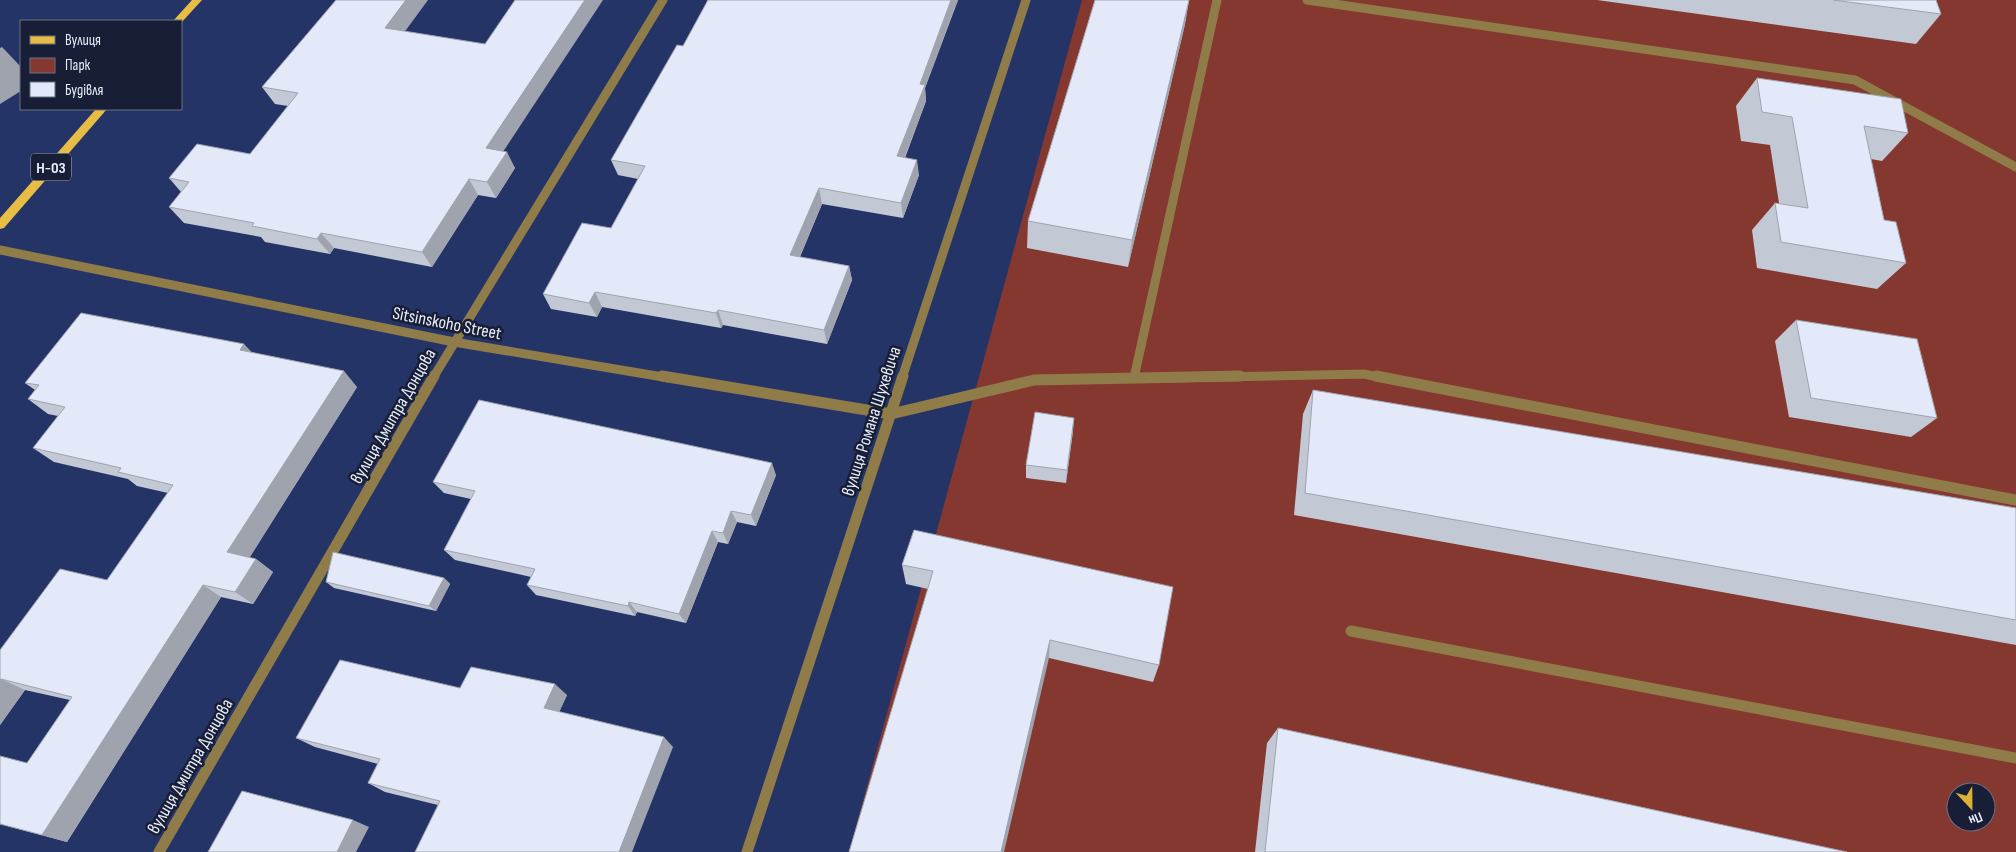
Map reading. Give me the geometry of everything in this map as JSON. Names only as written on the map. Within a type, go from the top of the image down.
[{"type":"main road","points":[[179,20],[197,0]]},
{"type":"main road","name":"Н-03","points":[[0,226],[101,110]]},
{"type":"street","name":"вулиця Дмитра Донцова","points":[[159,852],[454,342],[663,0]]},
{"type":"street","name":"вулиця Романа Шухевича","points":[[747,852],[1026,0]]},
{"type":"street","points":[[1134,378],[1217,0]]},
{"type":"street","points":[[1307,0],[1855,80],[2016,167]]},
{"type":"street","name":"Sitsinskoho Street","points":[[0,250],[454,342],[890,414]]},
{"type":"street","points":[[890,414],[1034,380],[1364,374],[2016,500]]},
{"type":"street","points":[[1351,631],[2016,758]]},
{"type":"green space","points":[[1082,0],[2016,0],[2016,852],[849,852]]},
{"type":"building","points":[[336,0],[406,0],[385,28],[485,44],[515,0],[585,0],[486,148],[507,152],[487,182],[469,179],[422,252],[321,233],[317,239],[252,226],[254,223],[169,207],[189,182],[169,178],[197,144],[250,154],[298,93],[262,87]]},
{"type":"building","points":[[708,0],[951,0],[920,84],[925,85],[897,156],[917,160],[901,203],[819,188],[790,255],[849,266],[824,330],[718,310],[716,313],[595,292],[589,303],[543,294],[582,223],[611,228],[645,166],[611,160],[677,45],[683,46]]},
{"type":"building","points":[[1095,0],[1189,0],[1132,240],[1028,221]]},
{"type":"building","points":[[1833,0],[1936,0],[1941,14]]},
{"type":"building","points":[[1757,78],[1901,99],[1908,133],[1864,126],[1884,220],[1896,222],[1906,263],[1781,242],[1775,203],[1808,208],[1792,117],[1762,112]]},
{"type":"building","points":[[81,313],[244,344],[240,350],[344,371],[227,552],[256,559],[235,592],[203,585],[42,835],[0,824],[0,756],[27,763],[72,697],[0,680],[0,650],[60,569],[107,580],[173,485],[118,472],[121,468],[33,448],[65,407],[28,399],[39,385],[25,383]]},
{"type":"building","points":[[1796,320],[1917,339],[1937,418],[1811,398]]},
{"type":"building","points":[[1313,390],[2016,508],[2016,620],[1305,493]]},
{"type":"building","points":[[479,400],[772,463],[751,515],[731,511],[723,533],[712,531],[679,614],[629,602],[628,606],[527,585],[535,569],[444,550],[475,491],[433,482]]},
{"type":"building","points":[[1035,412],[1074,418],[1067,470],[1026,465]]},
{"type":"building","points":[[914,530],[1173,587],[1159,665],[1050,640],[1001,852],[849,852],[933,571],[902,565]]},
{"type":"building","points":[[333,552],[444,578],[429,606],[326,582]]},
{"type":"building","points":[[340,660],[460,688],[471,667],[555,684],[544,708],[664,737],[619,852],[415,852],[440,801],[368,783],[380,759],[296,738]]},
{"type":"building","points":[[1278,728],[1847,852],[1265,852]]},
{"type":"building","points":[[242,791],[353,820],[337,852],[208,852]]}]
